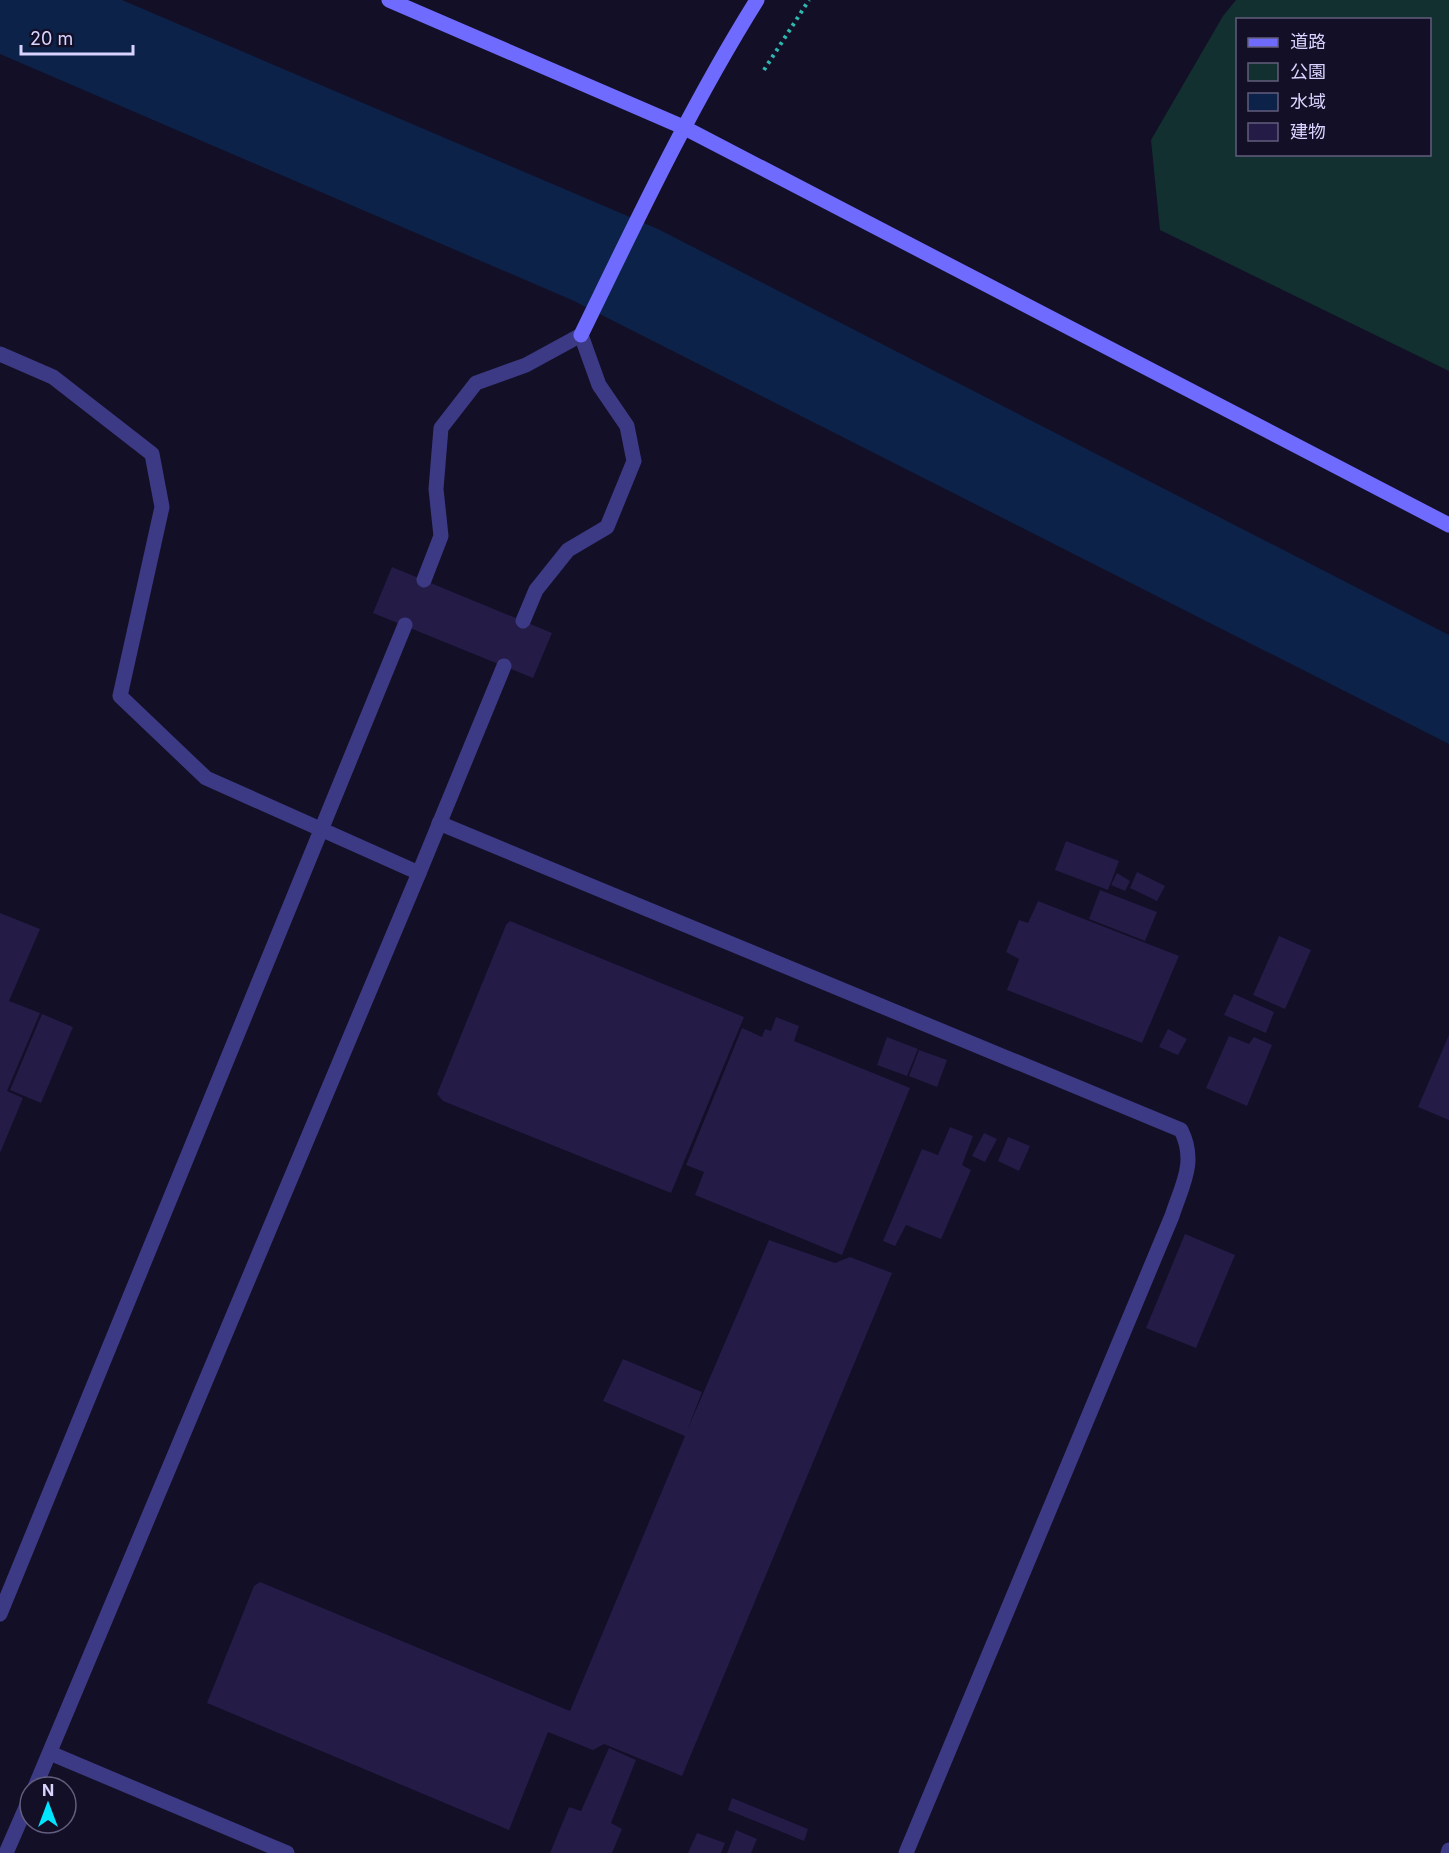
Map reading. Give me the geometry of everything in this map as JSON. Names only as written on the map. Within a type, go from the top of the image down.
[{"type":"street","points":[[389,0],[683,127],[1449,525]]},
{"type":"street","points":[[581,335],[683,127],[729,44],[757,0]]},
{"type":"lane","points":[[424,580],[441,536],[436,489],[441,428],[476,383],[526,365],[581,335],[599,385],[627,426],[634,461],[607,527],[568,550],[537,590],[523,621]]},
{"type":"lane","points":[[0,354],[53,377],[152,454],[162,507],[120,696],[206,778],[419,873]]},
{"type":"lane","points":[[0,1614],[405,625]]},
{"type":"lane","points":[[40,1775],[504,666]]},
{"type":"lane","points":[[439,823],[1181,1130],[1188,1144],[1190,1164],[1172,1216],[906,1853]]},
{"type":"lane","points":[[50,1753],[287,1853]]},
{"type":"lane","points":[[6,1853],[18,1826]]},
{"type":"path","points":[[764,70],[809,0]]},
{"type":"green space","points":[[1236,0],[1449,0],[1449,371],[1160,230],[1151,140],[1223,16]]},
{"type":"water","points":[[0,0],[122,0],[658,229],[1449,635],[1449,744],[574,301],[0,54]]},
{"type":"building","points":[[392,567],[552,633],[533,678],[373,613]]},
{"type":"building","points":[[1066,841],[1119,861],[1108,890],[1055,870]]},
{"type":"building","points":[[1137,872],[1165,886],[1157,901],[1130,888]]},
{"type":"building","points":[[1117,873],[1130,881],[1125,891],[1111,885]]},
{"type":"building","points":[[1100,890],[1157,912],[1145,941],[1089,919]]},
{"type":"building","points":[[1038,901],[1179,956],[1142,1043],[1007,990],[1019,959],[1006,952],[1019,920],[1028,923]]},
{"type":"building","points":[[0,913],[40,929],[9,1001],[40,1013],[7,1091],[23,1098],[0,1153]]},
{"type":"building","points":[[510,921],[744,1017],[671,1193],[443,1101],[437,1094],[506,925]]},
{"type":"building","points":[[1279,936],[1311,950],[1285,1009],[1253,995]]},
{"type":"building","points":[[1234,994],[1274,1012],[1266,1033],[1224,1015]]},
{"type":"building","points":[[42,1014],[73,1027],[41,1103],[10,1090]]},
{"type":"building","points":[[776,1017],[799,1026],[794,1041],[910,1088],[842,1255],[695,1195],[704,1172],[686,1165],[742,1028],[762,1037],[765,1029],[771,1031]]},
{"type":"building","points":[[1168,1029],[1187,1039],[1178,1055],[1159,1047]]},
{"type":"building","points":[[1449,1035],[1449,1120],[1418,1107]]},
{"type":"building","points":[[1229,1036],[1249,1044],[1254,1037],[1272,1045],[1247,1106],[1206,1088]]},
{"type":"building","points":[[887,1037],[918,1049],[907,1076],[877,1065]]},
{"type":"building","points":[[919,1050],[947,1060],[937,1087],[909,1076]]},
{"type":"building","points":[[950,1127],[973,1136],[962,1165],[971,1170],[941,1239],[906,1225],[895,1246],[883,1241],[922,1149],[938,1155]]},
{"type":"building","points":[[984,1133],[997,1139],[985,1162],[972,1156]]},
{"type":"building","points":[[1008,1137],[1030,1146],[1019,1171],[998,1161]]},
{"type":"building","points":[[1185,1234],[1235,1255],[1196,1348],[1146,1328]]},
{"type":"building","points":[[769,1240],[835,1263],[850,1257],[892,1273],[682,1776],[604,1744],[593,1750],[548,1732],[509,1830],[207,1703],[254,1586],[260,1582],[570,1711],[685,1436],[603,1401],[623,1359],[702,1392],[687,1431]]},
{"type":"building","points":[[609,1748],[636,1760],[611,1823],[622,1829],[612,1853],[550,1853],[569,1807],[581,1811]]},
{"type":"building","points":[[732,1798],[808,1829],[804,1841],[728,1810]]},
{"type":"building","points":[[736,1830],[757,1839],[751,1853],[727,1853]]},
{"type":"building","points":[[697,1833],[725,1843],[721,1853],[688,1853]]}]
